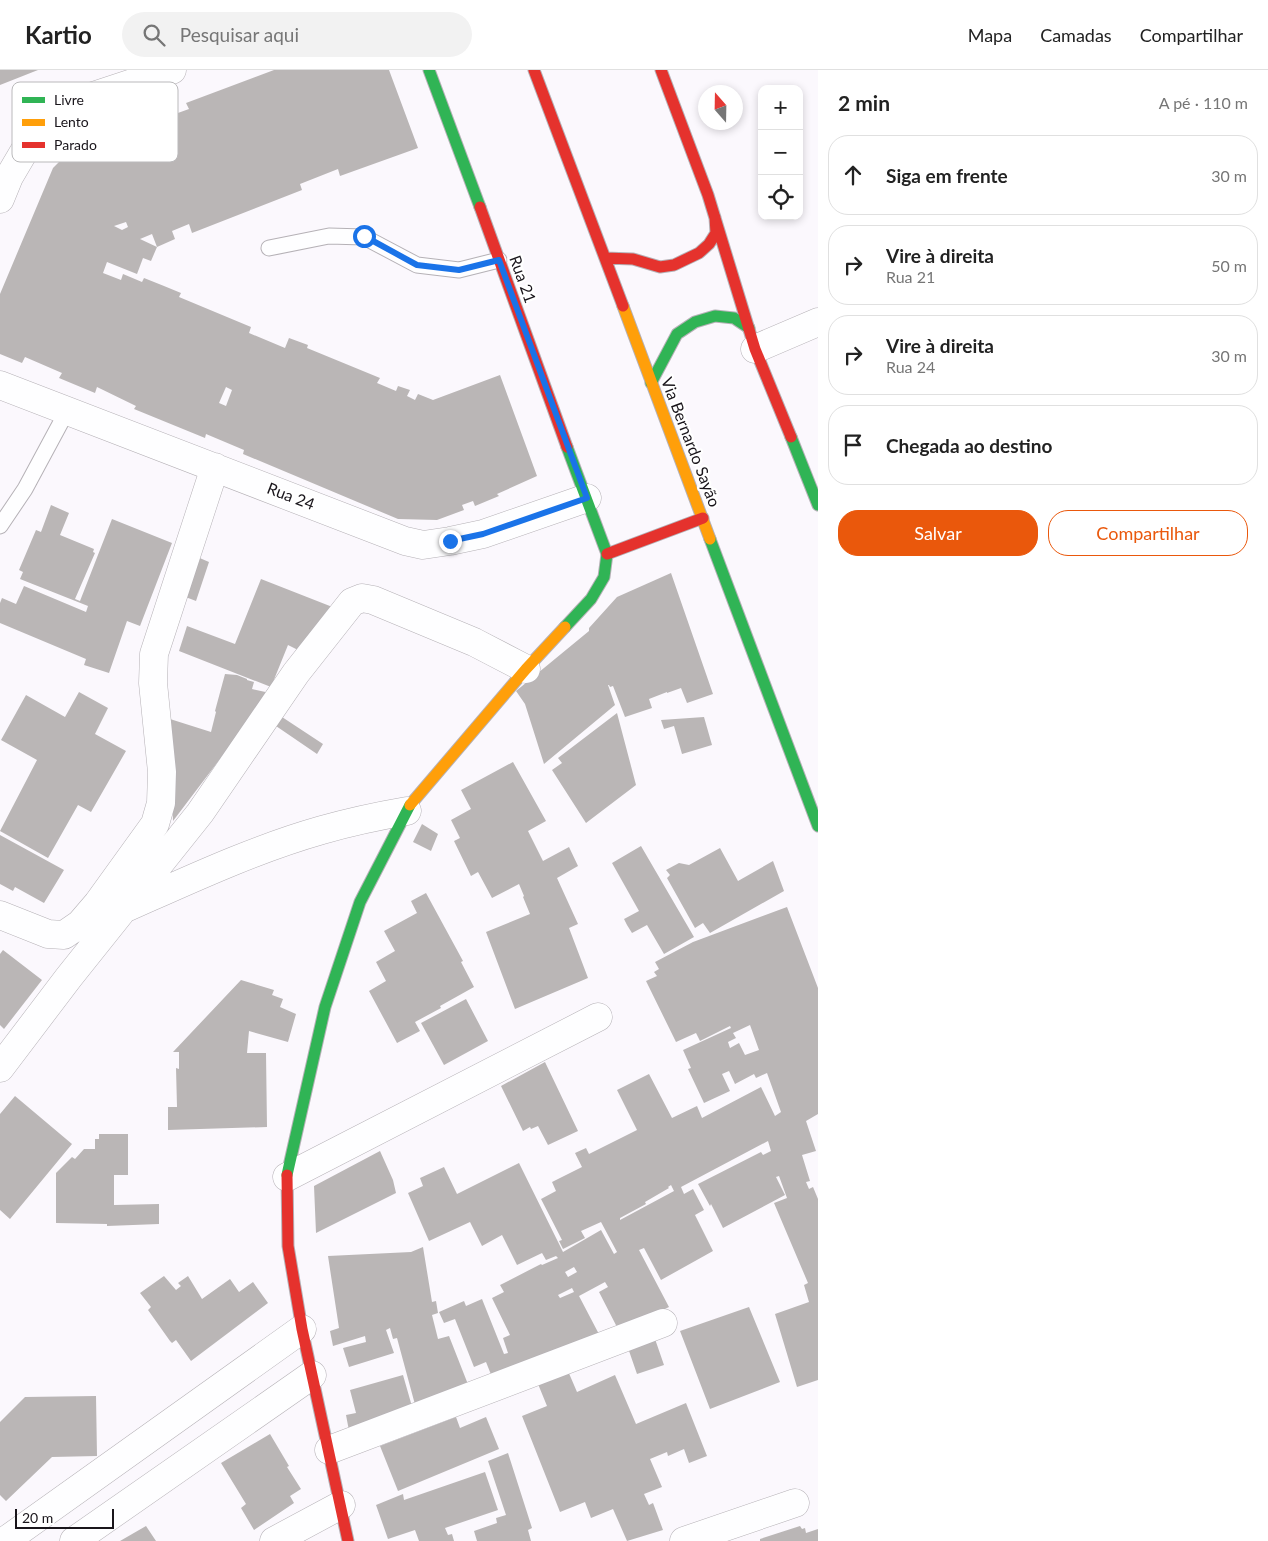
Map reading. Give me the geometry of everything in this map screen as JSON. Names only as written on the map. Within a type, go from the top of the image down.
[{"type":"street","points":[[136,82],[172,70]]},
{"type":"street","name":"Rua 21","points":[[429,70],[607,554]]},
{"type":"street","name":"Via Bernardo Sayão","points":[[534,70],[818,826]]},
{"type":"street","points":[[661,70],[708,196],[752,338],[818,505]]},
{"type":"street","points":[[0,199],[18,162]]},
{"type":"street","points":[[606,258],[636,260],[663,267],[676,265],[700,254],[709,247],[714,236],[716,224],[708,196]]},
{"type":"street","points":[[652,383],[678,334],[696,322],[715,316],[734,318],[752,338]]},
{"type":"street","points":[[752,338],[818,322]]},
{"type":"street","name":"Rua 24","points":[[0,385],[405,540],[423,545],[483,534],[587,498]]},
{"type":"street","points":[[0,915],[48,934],[64,934],[80,924],[98,903],[154,824],[161,803],[162,772],[153,683],[154,654],[215,467]]},
{"type":"street","points":[[348,1541],[302,1329],[288,1246],[287,1177],[325,1007],[360,902],[407,811],[526,669],[591,599],[604,577],[607,554],[703,518]]},
{"type":"street","points":[[0,1068],[69,977],[200,813],[296,673],[352,602],[362,598],[373,600],[474,642],[526,669]]},
{"type":"street","points":[[124,908],[233,861],[321,830],[372,817],[407,811]]},
{"type":"street","points":[[287,1177],[598,1017]]},
{"type":"street","points":[[329,1450],[663,1324]]},
{"type":"street","points":[[5,1541],[302,1329]]},
{"type":"street","points":[[74,1541],[312,1375]]},
{"type":"street","points":[[684,1541],[795,1503]]},
{"type":"street","points":[[274,1541],[341,1505]]},
{"type":"lane","points":[[268,248],[329,236],[364,236],[417,265],[459,270],[499,260]]},
{"type":"lane","points":[[0,526],[25,489],[67,411]]},
{"type":"building","points":[[0,70],[38,70],[0,85]]},
{"type":"building","points":[[274,70],[389,70],[418,148],[340,176],[338,169],[300,184],[302,190],[192,233],[189,224],[172,231],[175,239],[157,247],[151,261],[143,258],[137,274],[107,262],[103,273],[121,280],[123,274],[142,282],[144,278],[164,286],[181,293],[179,297],[251,327],[249,333],[285,348],[289,338],[308,345],[307,348],[380,378],[377,383],[396,391],[398,386],[410,390],[407,396],[415,400],[418,394],[433,400],[500,375],[537,476],[475,506],[473,501],[462,505],[464,510],[437,520],[398,519],[243,454],[244,450],[206,434],[205,438],[134,409],[136,406],[97,387],[95,393],[59,378],[62,373],[25,357],[22,363],[0,354],[0,294],[53,168],[59,162],[178,162],[178,113],[189,109],[186,103]],"holes":[[[126,222],[128,227],[122,230],[114,226]],[[152,234],[157,247],[140,239]],[[226,387],[232,390],[226,406],[219,403]]]},
{"type":"building","points":[[51,505],[69,513],[60,535],[94,549],[93,552],[95,553],[75,599],[80,601],[112,519],[172,543],[140,626],[127,621],[109,673],[84,665],[86,659],[0,623],[0,603],[2,598],[16,604],[24,586],[86,612],[88,606],[20,579],[23,572],[19,570],[36,530],[41,532]]},
{"type":"building","points":[[195,556],[209,562],[196,601],[183,596]]},
{"type":"building","points":[[671,573],[713,694],[687,703],[681,688],[649,699],[652,708],[625,717],[613,686],[610,687],[608,685],[615,705],[544,764],[525,704],[516,691],[589,631],[589,628],[617,597]]},
{"type":"building","points":[[261,579],[335,608],[298,650],[288,645],[271,687],[179,651],[187,626],[235,644]]},
{"type":"building","points":[[225,674],[237,675],[247,679],[254,682],[252,689],[270,693],[173,821],[170,719],[211,732]]},
{"type":"building","points":[[79,692],[108,708],[95,734],[126,751],[91,812],[78,805],[48,858],[0,831],[37,760],[1,740],[26,695],[65,717]]},
{"type":"building","points":[[617,713],[636,785],[586,823],[552,770],[562,763],[558,758]]},
{"type":"building","points":[[282,717],[323,744],[317,754],[276,726]]},
{"type":"building","points":[[704,717],[712,745],[682,754],[674,726],[664,729],[661,720]]},
{"type":"building","points":[[513,762],[546,821],[528,831],[543,861],[569,847],[578,866],[557,878],[578,924],[569,928],[588,978],[515,1009],[486,932],[530,914],[524,896],[519,884],[492,898],[478,872],[471,876],[454,841],[460,838],[451,820],[471,809],[461,790]]},
{"type":"building","points":[[422,824],[438,834],[431,851],[413,842]]},
{"type":"building","points":[[0,835],[64,870],[44,903],[15,887],[13,891],[0,884]]},
{"type":"building","points":[[641,846],[694,937],[664,954],[647,925],[632,933],[627,925],[624,919],[639,911],[612,863]]},
{"type":"building","points":[[720,848],[738,881],[773,861],[784,891],[710,933],[703,923],[695,928],[667,878],[670,875],[666,870],[679,863],[689,865]]},
{"type":"building","points":[[426,893],[463,961],[461,962],[474,987],[415,1022],[420,1031],[397,1043],[369,991],[386,981],[376,962],[395,951],[384,931],[417,913],[411,901]]},
{"type":"building","points":[[787,907],[818,988],[818,1114],[806,1121],[816,1151],[802,1155],[810,1181],[806,1182],[809,1189],[813,1187],[818,1199],[818,1380],[797,1387],[775,1314],[809,1302],[804,1285],[808,1283],[774,1203],[787,1198],[779,1176],[776,1177],[785,1195],[723,1228],[698,1184],[761,1152],[763,1155],[771,1151],[768,1141],[681,1187],[684,1194],[693,1189],[704,1210],[695,1215],[713,1251],[661,1280],[644,1248],[639,1250],[669,1307],[619,1331],[599,1292],[608,1287],[605,1282],[579,1296],[601,1338],[494,1382],[486,1362],[474,1367],[455,1319],[444,1323],[439,1312],[464,1301],[466,1306],[482,1299],[504,1354],[508,1353],[503,1338],[510,1335],[492,1298],[504,1292],[500,1285],[541,1264],[558,1258],[556,1256],[546,1260],[542,1253],[517,1265],[502,1235],[482,1246],[470,1222],[429,1241],[408,1193],[423,1186],[420,1178],[444,1167],[457,1194],[519,1163],[563,1252],[601,1230],[614,1254],[617,1252],[601,1222],[581,1231],[585,1238],[563,1249],[559,1241],[562,1240],[541,1199],[556,1191],[552,1182],[582,1167],[575,1153],[586,1148],[589,1154],[637,1130],[617,1090],[649,1074],[672,1118],[697,1106],[702,1118],[761,1087],[775,1116],[781,1112],[767,1073],[756,1078],[754,1074],[735,1084],[729,1071],[722,1074],[730,1091],[704,1103],[688,1069],[691,1068],[683,1050],[731,1028],[730,1026],[700,1041],[696,1033],[676,1042],[646,981],[657,976],[654,972],[659,969],[655,962],[693,942]],"holes":[[[750,1025],[759,1050],[745,1055],[739,1043],[730,1048],[728,1042],[736,1038],[733,1033]],[[671,1185],[674,1191],[620,1220],[620,1218],[646,1204],[645,1202]],[[574,1267],[577,1272],[568,1277],[565,1272]],[[572,1288],[574,1292],[560,1298],[558,1295]]]},
{"type":"building","points":[[3,950],[42,980],[4,1029],[0,1025],[0,954]]},
{"type":"building","points":[[241,980],[274,990],[272,995],[283,999],[280,1007],[296,1014],[288,1042],[249,1031],[247,1053],[266,1053],[267,1127],[168,1130],[168,1107],[177,1107],[176,1068],[179,1069],[179,1052],[173,1052]]},
{"type":"building","points":[[466,999],[488,1041],[444,1065],[421,1023]]},
{"type":"building","points":[[545,1062],[578,1131],[548,1145],[538,1126],[531,1129],[530,1127],[523,1131],[501,1086]]},
{"type":"building","points":[[15,1096],[72,1144],[10,1219],[0,1210],[0,1114]]},
{"type":"building","points":[[99,1134],[128,1134],[128,1175],[114,1175],[114,1205],[159,1204],[159,1224],[107,1226],[107,1224],[56,1223],[56,1173],[72,1157],[75,1159],[84,1149],[95,1149],[95,1139],[99,1139]]},
{"type":"building","points":[[380,1151],[393,1180],[396,1193],[316,1233],[314,1186]]},
{"type":"building","points":[[423,1247],[432,1302],[436,1301],[438,1313],[432,1315],[438,1339],[449,1336],[471,1392],[417,1412],[397,1338],[393,1339],[390,1328],[386,1330],[394,1353],[349,1367],[343,1348],[366,1342],[365,1336],[333,1346],[330,1331],[339,1328],[328,1256],[411,1252]]},
{"type":"building","points":[[164,1276],[176,1290],[181,1286],[178,1283],[188,1276],[202,1299],[230,1279],[239,1292],[253,1282],[268,1303],[191,1361],[176,1340],[172,1343],[170,1341],[148,1310],[151,1307],[140,1293]]},
{"type":"building","points":[[749,1307],[780,1382],[710,1409],[680,1331]]},
{"type":"building","points":[[655,1339],[664,1365],[637,1374],[628,1348]]},
{"type":"building","points":[[568,1371],[577,1392],[615,1375],[636,1424],[686,1403],[707,1456],[689,1463],[684,1449],[668,1456],[667,1452],[650,1459],[662,1487],[644,1494],[649,1505],[653,1503],[663,1530],[627,1541],[613,1509],[591,1518],[585,1502],[560,1512],[522,1416],[547,1406],[538,1384]]},
{"type":"building","points":[[403,1375],[413,1410],[350,1436],[346,1415],[356,1413],[350,1390]]},
{"type":"building","points":[[96,1396],[97,1456],[52,1457],[6,1501],[0,1495],[0,1422],[25,1397]]},
{"type":"building","points":[[456,1417],[460,1428],[486,1417],[499,1449],[398,1491],[380,1446]]},
{"type":"building","points":[[270,1434],[301,1489],[290,1496],[294,1503],[254,1530],[241,1508],[246,1504],[221,1463]]},
{"type":"building","points":[[508,1453],[532,1528],[528,1530],[531,1541],[477,1541],[474,1531],[497,1523],[496,1518],[506,1515],[488,1461]]},
{"type":"building","points":[[485,1472],[498,1510],[445,1528],[448,1535],[452,1534],[454,1541],[419,1541],[415,1530],[388,1539],[376,1505],[403,1494],[404,1500]]},
{"type":"building","points":[[146,1526],[156,1541],[120,1541]]},
{"type":"building","points":[[800,1526],[802,1529],[805,1528],[806,1533],[818,1529],[818,1541],[760,1541],[760,1539]]},
{"type":"traffic: fast","points":[[429,70],[480,207]]},
{"type":"traffic: fast","points":[[651,383],[677,334],[695,322],[715,316],[734,318],[749,328]]},
{"type":"traffic: fast","points":[[791,437],[818,505]]},
{"type":"traffic: fast","points":[[565,627],[591,599],[604,577],[607,554],[567,447]]},
{"type":"traffic: fast","points":[[710,539],[818,826]]},
{"type":"traffic: fast","points":[[287,1175],[325,1007],[360,902],[410,805]]},
{"type":"traffic: slow","points":[[623,306],[710,539]]},
{"type":"traffic: slow","points":[[410,805],[526,669],[565,627]]},
{"type":"traffic: jam","points":[[534,70],[623,306]]},
{"type":"traffic: jam","points":[[661,70],[708,195],[755,349],[791,437]]},
{"type":"traffic: jam","points":[[480,207],[567,447]]},
{"type":"traffic: jam","points":[[605,258],[633,259],[660,267],[674,265],[699,253],[709,244],[716,233],[715,217]]},
{"type":"traffic: jam","points":[[607,554],[703,518]]},
{"type":"traffic: jam","points":[[287,1175],[288,1246],[302,1329],[348,1541]]},
{"type":"route","points":[[364,236],[417,265],[459,270],[499,260],[587,498],[483,534],[450,541]]}]
